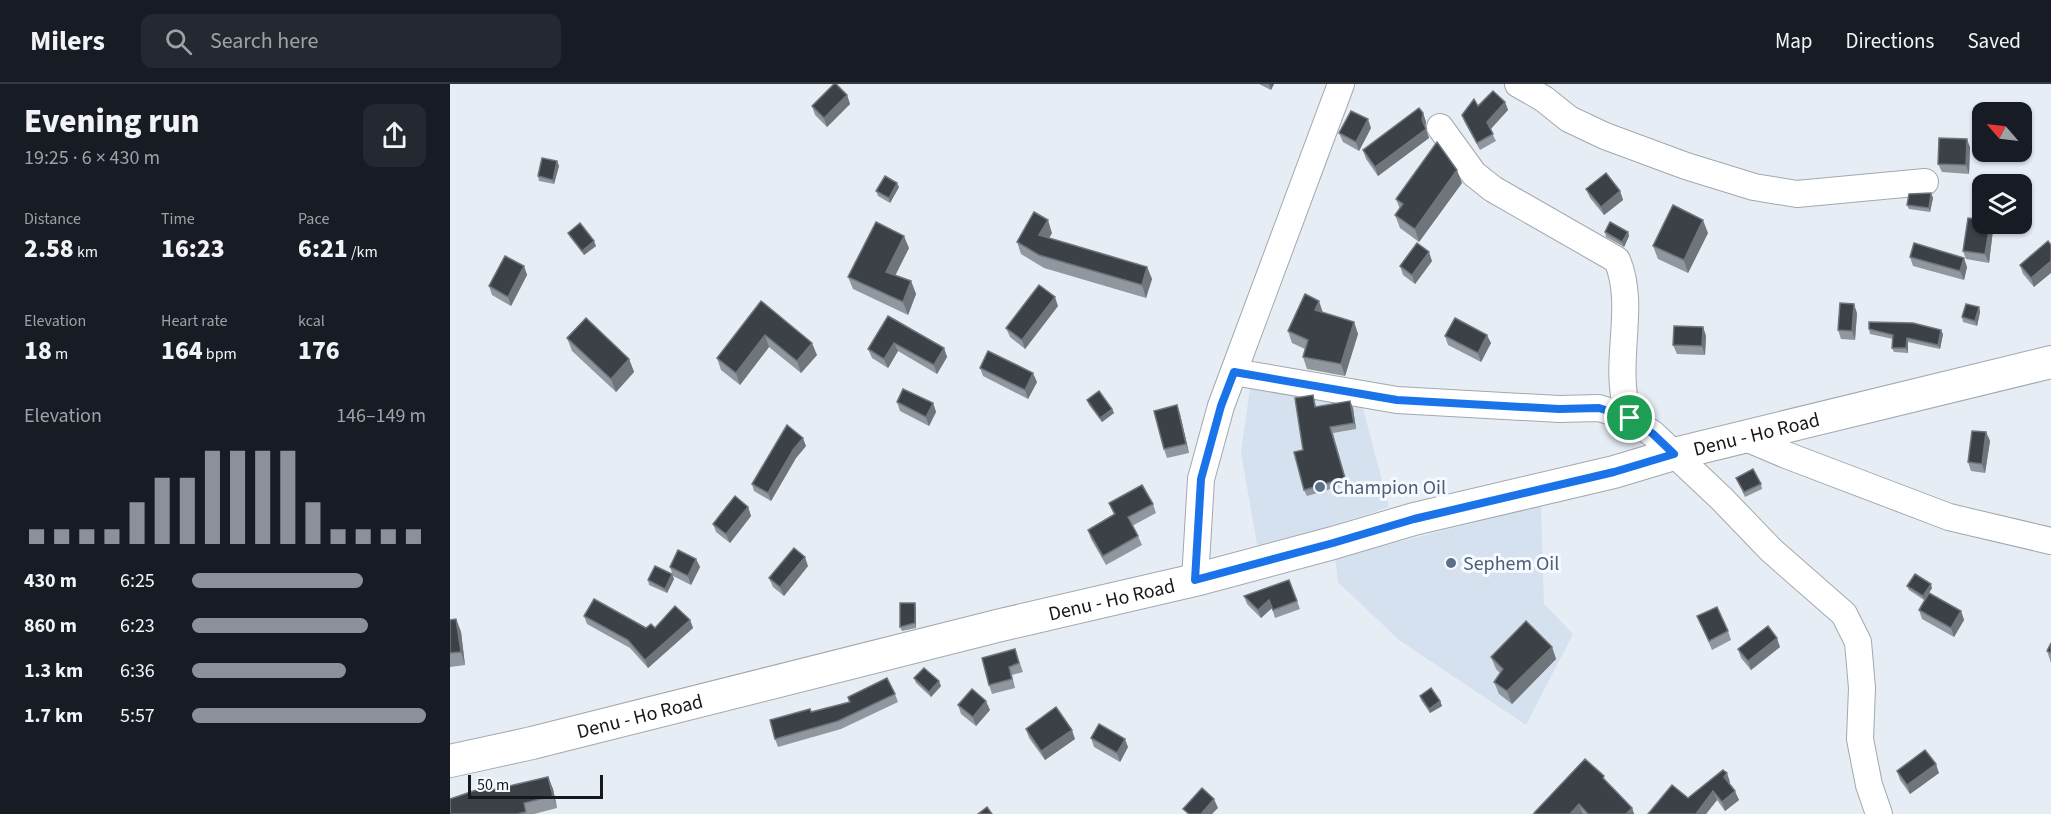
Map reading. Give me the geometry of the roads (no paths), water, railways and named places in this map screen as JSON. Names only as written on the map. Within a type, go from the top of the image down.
[{"type":"main road","name":"Denu - Ho Road","points":[[450,761],[555,737],[1001,625],[1195,580],[1414,519],[1614,472],[1674,454],[2051,362]]},
{"type":"street","points":[[1195,580],[1201,479],[1221,406],[1341,84]]},
{"type":"street","points":[[1518,84],[1544,99],[1569,119],[1605,136],[1686,166],[1754,187],[1797,194],[1925,182]]},
{"type":"street","points":[[1440,127],[1474,174],[1493,189],[1617,260],[1622,270],[1624,296],[1624,396],[1630,418]]},
{"type":"street","points":[[1234,372],[1397,400],[1559,409],[1599,408],[1630,418],[1653,434],[1722,499],[1771,550],[1844,614],[1858,642],[1862,688],[1860,739],[1869,785],[1879,814]]},
{"type":"street","points":[[1746,438],[1949,517],[2051,541]]},
{"type":"place","name":"Champion Oil","points":[[1320,487]]},
{"type":"place","name":"Sephem Oil","points":[[1451,563]]}]
